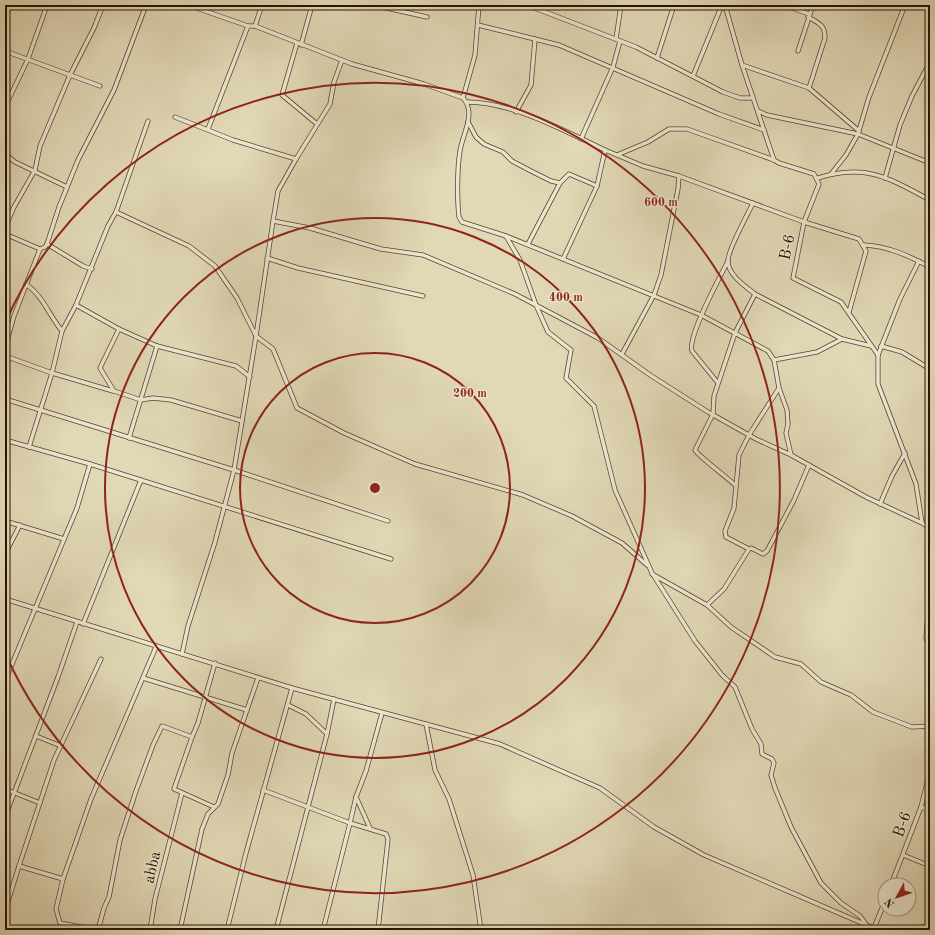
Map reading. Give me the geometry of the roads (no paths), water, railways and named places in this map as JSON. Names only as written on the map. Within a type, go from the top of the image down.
[{"type":"street","points":[[5,107],[28,60],[47,5]]},
{"type":"street","points":[[5,228],[35,170],[40,146],[70,75],[94,28],[103,5]]},
{"type":"street","points":[[5,234],[40,249],[45,248],[67,187],[81,154],[114,90],[146,5]]},
{"type":"street","points":[[188,5],[195,6],[248,26],[255,26],[302,46],[342,60],[424,84],[463,98],[467,102],[468,121],[460,151],[459,217],[462,222],[528,244],[654,295],[701,315],[768,351],[774,360],[779,388],[787,410],[788,424],[786,433],[791,455]]},
{"type":"street","points":[[255,26],[262,5]]},
{"type":"street","points":[[302,46],[312,5]]},
{"type":"street","points":[[373,5],[427,17]]},
{"type":"street","points":[[463,98],[475,55],[479,5]]},
{"type":"street","points":[[527,5],[616,39],[732,95],[740,98],[753,98]]},
{"type":"street","points":[[616,39],[621,5]]},
{"type":"street","points":[[658,58],[674,5]]},
{"type":"street","points":[[693,76],[723,5]]},
{"type":"street","points":[[723,5],[774,160]]},
{"type":"street","points":[[783,5],[822,24],[825,32],[825,38],[809,88]]},
{"type":"street","points":[[798,51],[808,16],[813,5]]},
{"type":"street","points":[[831,174],[846,155],[858,133],[869,97],[905,5]]},
{"type":"street","points":[[478,25],[559,45],[719,114],[764,130]]},
{"type":"street","points":[[208,129],[248,26]]},
{"type":"street","points":[[516,112],[528,94],[531,85],[535,39]]},
{"type":"street","points":[[581,139],[613,67],[620,41]]},
{"type":"street","points":[[297,43],[282,94],[317,124]]},
{"type":"street","points":[[5,51],[100,86]]},
{"type":"street","points":[[182,654],[188,626],[234,470],[237,445],[250,377],[278,191],[330,104],[334,82],[342,60]]},
{"type":"street","points":[[885,178],[900,125],[912,96],[930,62]]},
{"type":"street","points":[[742,66],[809,88],[858,133]]},
{"type":"street","points":[[467,102],[481,102],[516,112],[557,127],[643,166],[679,176],[804,222],[859,239],[864,245],[866,251],[849,312]]},
{"type":"street","points":[[758,111],[767,115],[858,133],[930,163]]},
{"type":"street","points":[[175,117],[234,140],[296,159]]},
{"type":"street","points":[[29,447],[52,373],[62,331],[76,305],[92,269],[108,226],[116,212],[148,121]]},
{"type":"street","points":[[468,121],[476,137],[484,144],[503,152],[512,161],[540,176],[560,183]]},
{"type":"street","points":[[617,155],[648,142],[669,129],[688,129],[779,163],[814,174],[818,178],[831,174],[861,171],[885,178],[930,200]]},
{"type":"street","points":[[562,259],[597,186],[605,150]]},
{"type":"street","points":[[5,154],[15,162],[35,170],[67,187]]},
{"type":"street","points":[[528,244],[560,183],[569,174],[597,186]]},
{"type":"street","points":[[622,354],[654,295],[661,275],[678,189],[679,176]]},
{"type":"street","name":"B-6","points":[[818,178],[819,184],[804,222],[793,278],[841,302],[878,355]]},
{"type":"street","points":[[718,383],[691,347],[701,315],[728,261],[730,251],[753,203]]},
{"type":"street","points":[[116,212],[189,246],[216,266],[238,298],[256,336],[274,349],[297,408],[344,433],[415,464],[523,495],[572,516],[622,543],[649,567]]},
{"type":"street","points":[[273,221],[310,228],[381,249],[423,255],[536,305],[574,324],[622,354],[650,375],[749,435],[791,455],[880,504],[930,528]]},
{"type":"street","points":[[506,236],[520,260],[536,305],[548,332],[571,350],[566,378],[594,406],[615,490],[652,573],[695,641],[722,675],[736,688],[752,729],[761,744],[762,754],[772,758],[774,763],[771,775],[790,827],[821,883],[841,903],[860,916],[868,927]]},
{"type":"street","points":[[47,244],[83,266],[92,269]]},
{"type":"street","points":[[864,245],[878,245],[919,261],[930,267]]},
{"type":"street","points":[[5,348],[26,284],[40,249]]},
{"type":"street","points":[[267,258],[298,268],[423,296]]},
{"type":"street","points":[[728,261],[731,270],[742,284],[755,294],[842,339],[871,346]]},
{"type":"street","points":[[919,261],[900,299],[881,346],[878,355],[878,384],[916,484],[922,523]]},
{"type":"street","points":[[26,284],[38,293],[53,320],[62,331]]},
{"type":"street","points":[[735,485],[695,452],[713,414],[714,396],[735,333],[755,294]]},
{"type":"street","points":[[76,305],[119,329],[157,346],[236,366],[250,377]]},
{"type":"street","points":[[113,391],[100,368],[119,329]]},
{"type":"street","points":[[774,360],[816,352],[842,339]]},
{"type":"street","points":[[129,438],[157,346]]},
{"type":"street","points":[[881,346],[902,352],[930,369]]},
{"type":"street","points":[[5,356],[52,373],[141,400],[154,398],[171,400],[242,421]]},
{"type":"street","points":[[779,388],[749,435],[739,455],[734,508],[724,535],[749,549],[751,548],[763,554],[767,551],[794,500],[809,465]]},
{"type":"street","points":[[5,399],[234,470],[388,521]]},
{"type":"street","points":[[5,440],[90,464],[392,559]]},
{"type":"street","points":[[880,504],[905,453]]},
{"type":"street","points":[[5,681],[77,508],[90,464]]},
{"type":"street","points":[[83,624],[140,480]]},
{"type":"street","points":[[5,521],[64,539]]},
{"type":"street","points":[[5,554],[20,526]]},
{"type":"street","points":[[707,605],[724,589],[749,549]]},
{"type":"street","points":[[652,573],[707,605],[731,627],[775,656],[801,664],[821,682],[851,695],[873,712],[912,727],[930,726]]},
{"type":"street","points":[[930,591],[926,638],[930,650]]},
{"type":"street","points":[[5,599],[292,688],[500,744],[600,788],[654,827],[704,855],[868,927],[876,929],[930,927]]},
{"type":"street","points":[[5,817],[77,622]]},
{"type":"street","points":[[156,647],[91,799],[63,879],[56,909],[60,923],[98,930],[104,908],[109,897],[120,840],[136,791],[161,728],[164,726],[192,737]]},
{"type":"street","points":[[5,911],[40,803],[61,746],[101,659]]},
{"type":"street","points":[[214,806],[174,789],[198,722],[215,663]]},
{"type":"street","points":[[143,678],[247,710]]},
{"type":"street","points":[[180,930],[202,829],[208,814],[214,806],[218,804],[228,775],[232,753],[258,678]]},
{"type":"street","points":[[227,930],[263,790],[292,688]]},
{"type":"street","points":[[276,930],[307,807],[328,734],[334,700]]},
{"type":"street","points":[[288,705],[306,714],[328,734]]},
{"type":"street","points":[[323,930],[356,797],[366,771],[382,712]]},
{"type":"street","points":[[426,724],[434,770],[448,799],[474,875],[481,930]]},
{"type":"street","points":[[36,736],[61,746]]},
{"type":"street","name":"B-6","points":[[894,877],[921,807],[930,771]]},
{"type":"street","points":[[5,789],[40,803]]},
{"type":"street","points":[[263,790],[350,823],[386,834],[388,839],[379,930]]},
{"type":"street","name":"abba","points":[[150,930],[155,899],[160,887],[169,841],[182,793]]},
{"type":"street","points":[[356,797],[370,828]]},
{"type":"street","points":[[921,807],[930,810]]},
{"type":"street","points":[[903,856],[930,866]]},
{"type":"street","points":[[19,866],[63,879]]},
{"type":"street","points":[[876,929],[880,917]]},
{"type":"street","points":[[906,928],[911,930]]}]
